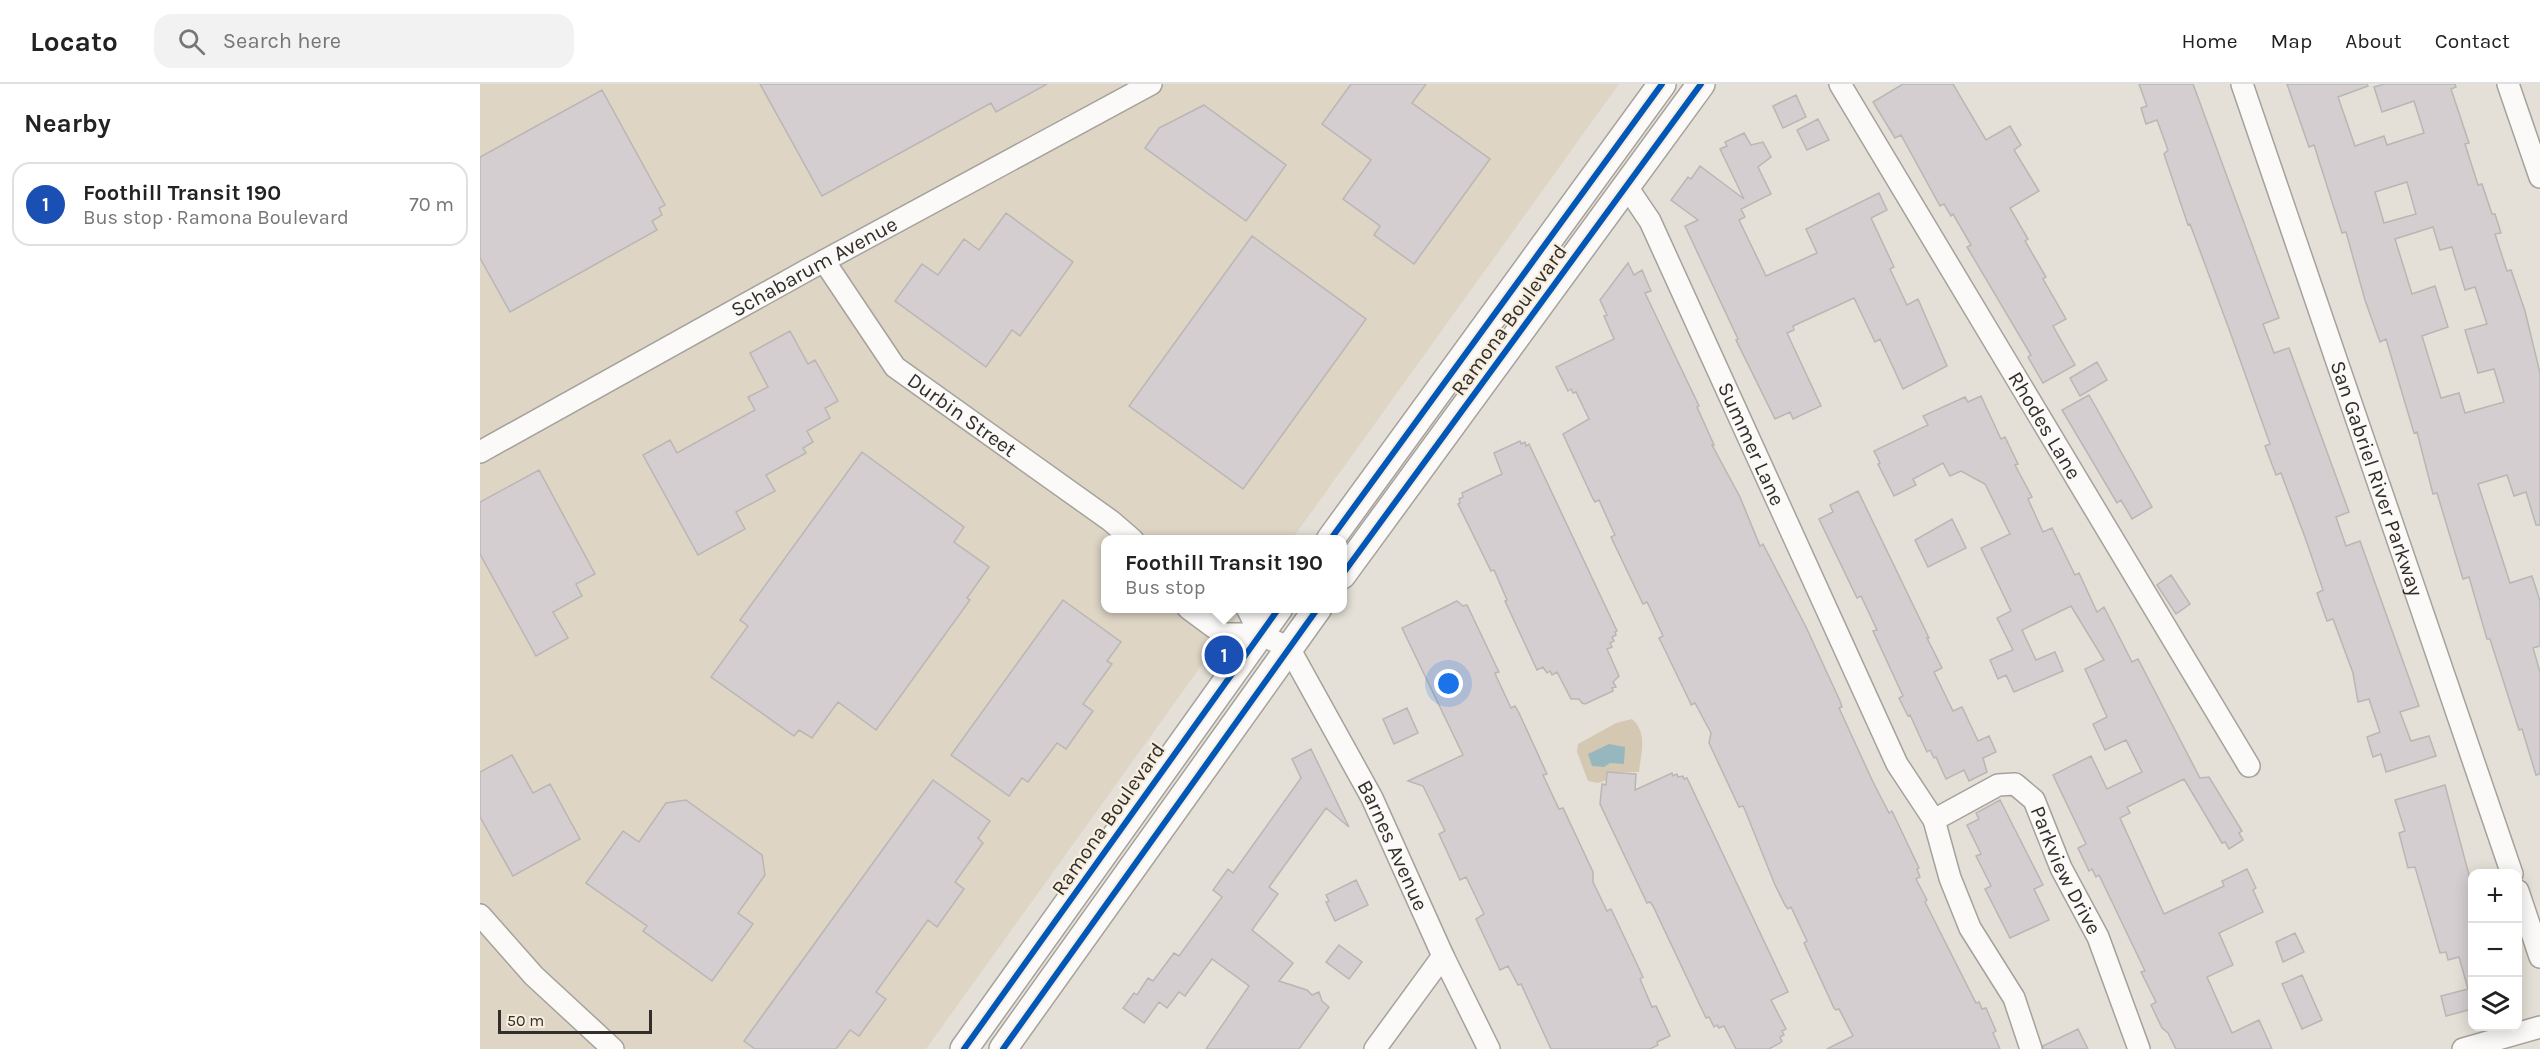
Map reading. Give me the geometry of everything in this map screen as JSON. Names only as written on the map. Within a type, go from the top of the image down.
[{"type":"main road","name":"Ramona Boulevard","points":[[1334,535],[1662,84]]},
{"type":"main road","name":"Ramona Boulevard","points":[[1347,568],[1701,84]]},
{"type":"main road","name":"Ramona Boulevard","points":[[964,1049],[1276,613]]},
{"type":"main road","points":[[1003,1049],[1315,613]]},
{"type":"street","name":"Schabarum Avenue","points":[[480,452],[824,261],[1151,84]]},
{"type":"street","name":"Rhodes Lane","points":[[1840,84],[2249,766]]},
{"type":"street","name":"San Gabriel River Parkway","points":[[2242,84],[2511,869]]},
{"type":"street","points":[[2508,84],[2540,177]]},
{"type":"street","name":"Summer Lane","points":[[1627,187],[1650,221],[1897,764],[1934,820]]},
{"type":"street","name":"Durbin Street","points":[[824,261],[895,367],[1111,521],[1127,535]]},
{"type":"street","points":[[1194,613],[1223,634],[1260,634],[1289,648]]},
{"type":"street","points":[[1249,613],[1260,634]]},
{"type":"street","name":"Barnes Avenue","points":[[1289,648],[1372,798],[1443,956],[1489,1049]]},
{"type":"street","name":"Parkview Drive","points":[[1934,820],[1998,785],[2015,784],[2034,800],[2061,868],[2098,937],[2139,1049]]},
{"type":"street","points":[[1934,820],[1950,878],[1970,928],[2014,998],[2031,1049]]},
{"type":"street","points":[[2522,905],[2540,957]]},
{"type":"street","points":[[480,915],[534,975],[613,1049]]},
{"type":"street","points":[[1375,1049],[1443,956]]},
{"type":"street","points":[[2463,1049],[2540,1027]]},
{"type":"shaded area","points":[[480,84],[1619,84],[1295,535],[1101,535],[1101,613],[1239,613],[926,1049],[480,1049]]},
{"type":"shaded area","points":[[1632,719],[1637,724],[1642,737],[1639,772],[1607,772],[1606,780],[1598,783],[1588,781],[1577,752],[1578,744],[1616,723]]},
{"type":"water","points":[[1609,744],[1625,747],[1624,764],[1610,763],[1604,767],[1592,766],[1588,754]]},
{"type":"building","points":[[760,84],[1047,84],[996,112],[991,103],[822,196]]},
{"type":"building","points":[[1351,84],[1426,84],[1412,103],[1490,159],[1414,264],[1374,235],[1380,226],[1343,199],[1371,160],[1322,124]]},
{"type":"building","points":[[1903,84],[1953,84],[1986,140],[2010,126],[2021,145],[2014,150],[2039,191],[2010,208],[2028,239],[2025,241],[2046,277],[2043,279],[2066,319],[2053,326],[2075,365],[2043,383],[2028,357],[2031,355],[1967,247],[1971,245],[1953,214],[1951,216],[1944,204],[1940,206],[1901,135],[1895,138],[1873,102]]},
{"type":"building","points":[[2139,84],[2193,84],[2279,318],[2263,324],[2274,353],[2289,348],[2349,512],[2336,517],[2346,546],[2360,541],[2419,706],[2400,712],[2411,741],[2429,736],[2436,756],[2386,772],[2381,754],[2373,757],[2367,737],[2380,732],[2369,699],[2358,702],[2353,673],[2333,619],[2327,621],[2317,593],[2323,590],[2306,540],[2281,473],[2276,475],[2265,446],[2270,444],[2190,224],[2188,225],[2164,154],[2168,150],[2157,120],[2146,124],[2141,108],[2147,106]]},
{"type":"building","points":[[2287,84],[2367,84],[2368,86],[2338,97],[2355,146],[2384,136],[2387,145],[2424,133],[2414,101],[2382,112],[2374,87],[2384,84],[2455,84],[2456,87],[2451,89],[2469,143],[2465,144],[2478,185],[2482,184],[2492,214],[2495,214],[2501,233],[2495,234],[2507,271],[2511,270],[2525,311],[2540,373],[2540,525],[2536,525],[2526,492],[2514,496],[2507,475],[2478,484],[2510,583],[2532,576],[2540,601],[2540,646],[2533,648],[2540,672],[2540,774],[2536,775],[2522,729],[2519,730],[2490,639],[2487,639],[2469,577],[2463,579],[2437,493],[2433,494],[2417,432],[2414,433],[2386,339],[2380,342],[2365,300],[2346,232],[2342,233],[2314,145],[2309,147]],"holes":[[[2407,182],[2416,214],[2384,223],[2375,192]],[[2433,227],[2440,250],[2452,247],[2465,290],[2475,287],[2487,324],[2465,330],[2478,373],[2494,369],[2504,402],[2465,413],[2459,393],[2441,398],[2422,336],[2448,327],[2435,286],[2412,294],[2395,239]]]},
{"type":"building","points":[[602,90],[665,205],[659,208],[662,215],[652,221],[657,230],[510,312],[480,258],[480,157]]},
{"type":"building","points":[[1796,95],[1806,117],[1783,128],[1773,106]]},
{"type":"building","points":[[1204,105],[1286,165],[1246,221],[1145,148],[1159,128]]},
{"type":"building","points":[[1818,119],[1829,140],[1807,150],[1797,130]]},
{"type":"building","points":[[1744,133],[1751,145],[1763,142],[1771,157],[1758,167],[1771,194],[1741,209],[1745,217],[1739,220],[1766,276],[1817,253],[1806,229],[1879,193],[1887,210],[1871,218],[1894,267],[1890,269],[1907,305],[1918,299],[1947,366],[1903,389],[1880,339],[1875,342],[1854,298],[1793,326],[1794,330],[1787,333],[1821,406],[1793,419],[1790,412],[1775,419],[1736,340],[1738,339],[1685,226],[1698,220],[1671,200],[1688,177],[1691,179],[1700,166],[1744,199],[1720,149],[1727,146],[1725,142]]},
{"type":"building","points":[[1006,213],[1073,262],[1020,336],[1012,330],[986,367],[895,301],[922,264],[938,275],[964,239],[979,250]]},
{"type":"building","points":[[1252,236],[1366,319],[1243,489],[1129,406]]},
{"type":"building","points":[[1628,263],[1634,275],[1642,270],[1651,291],[1645,293],[1699,406],[1697,407],[1714,445],[1712,445],[1740,497],[1760,546],[1763,544],[1806,627],[1840,701],[1842,707],[1839,708],[1873,782],[1889,813],[1892,811],[1919,868],[1917,869],[1920,877],[1916,879],[1927,900],[1925,902],[1976,1003],[1979,1002],[1982,1009],[1986,1008],[1996,1031],[1993,1033],[2000,1049],[1827,1049],[1853,1036],[1839,1009],[1834,1008],[1804,943],[1807,941],[1791,907],[1788,909],[1785,905],[1775,885],[1745,810],[1743,806],[1739,807],[1709,743],[1711,733],[1695,703],[1691,705],[1659,638],[1663,636],[1649,606],[1647,602],[1643,604],[1611,537],[1615,535],[1599,500],[1595,502],[1593,499],[1563,434],[1589,419],[1576,392],[1573,393],[1571,389],[1568,391],[1556,367],[1614,339],[1600,300]]},
{"type":"building","points":[[790,331],[808,364],[815,360],[838,401],[825,408],[830,418],[807,431],[813,442],[803,448],[806,453],[766,475],[775,491],[736,512],[745,529],[698,555],[643,455],[670,440],[677,453],[755,410],[748,397],[768,387],[750,353]]},
{"type":"building","points":[[2097,362],[2107,380],[2080,396],[2070,378]]},
{"type":"building","points":[[2089,395],[2152,507],[2132,519],[2121,500],[2117,503],[2062,410]]},
{"type":"building","points":[[1981,396],[2001,439],[2005,437],[2018,464],[2015,465],[2032,497],[2028,499],[2043,532],[2052,528],[2075,575],[2079,573],[2097,612],[2104,607],[2132,662],[2138,659],[2200,778],[2209,777],[2242,831],[2239,833],[2243,840],[2229,849],[2225,842],[2222,843],[2184,779],[2127,807],[2130,813],[2120,818],[2164,914],[2224,886],[2222,881],[2247,869],[2256,888],[2253,890],[2263,912],[2219,933],[2233,965],[2207,977],[2232,1033],[2259,1020],[2272,1049],[2176,1049],[2151,1005],[2156,1002],[2141,972],[2145,971],[2099,875],[2096,877],[2092,869],[2089,871],[2078,848],[2086,844],[2053,775],[2091,756],[2107,789],[2142,772],[2126,740],[2105,750],[2093,724],[2107,717],[2085,669],[2104,660],[2071,606],[2022,630],[2036,660],[2055,652],[2063,671],[2014,692],[2006,675],[1998,679],[1990,660],[2013,650],[1997,618],[2011,611],[1981,548],[2010,534],[1985,484],[1961,471],[1950,476],[1943,463],[1913,479],[1916,485],[1894,496],[1878,464],[1880,463],[1874,451],[1928,425],[1923,416],[1965,397],[1968,402]]},
{"type":"building","points":[[1520,441],[1521,444],[1525,442],[1526,446],[1529,444],[1617,631],[1612,637],[1614,641],[1610,643],[1612,647],[1607,649],[1619,676],[1613,682],[1616,687],[1612,688],[1613,691],[1585,704],[1579,699],[1571,699],[1557,672],[1552,675],[1550,671],[1547,673],[1543,667],[1537,670],[1505,601],[1507,600],[1494,570],[1491,571],[1458,504],[1459,499],[1463,497],[1462,493],[1502,474],[1494,453]]},
{"type":"building","points":[[862,452],[964,527],[954,542],[989,567],[967,598],[970,600],[876,730],[838,702],[812,738],[799,730],[794,736],[711,677],[748,626],[740,620]]},
{"type":"building","points":[[539,470],[595,574],[576,584],[582,596],[553,612],[568,638],[536,656],[480,554],[480,502]]},
{"type":"building","points":[[1858,491],[1942,668],[1934,672],[1953,711],[1962,707],[1978,741],[1989,736],[1996,752],[1983,758],[1987,772],[1969,781],[1964,770],[1946,779],[1936,757],[1934,758],[1930,750],[1927,752],[1910,715],[1908,716],[1899,698],[1903,696],[1873,631],[1877,630],[1861,596],[1857,598],[1819,519],[1833,512],[1830,505]]},
{"type":"building","points":[[1952,519],[1966,548],[1928,567],[1915,540]]},
{"type":"building","points":[[2171,575],[2190,604],[2176,614],[2157,585]]},
{"type":"building","points":[[1063,600],[1121,642],[1107,661],[1112,664],[1083,704],[1093,711],[1066,749],[1057,743],[1028,782],[1022,778],[1009,796],[951,755]]},
{"type":"building","points":[[1457,601],[1463,606],[1467,605],[1499,672],[1495,673],[1511,708],[1515,706],[1519,713],[1547,774],[1543,775],[1559,809],[1563,808],[1593,872],[1593,882],[1607,911],[1611,909],[1613,913],[1643,977],[1640,979],[1652,1007],[1656,1006],[1670,1036],[1657,1042],[1658,1045],[1650,1049],[1551,1049],[1521,984],[1518,985],[1508,966],[1500,970],[1476,919],[1484,914],[1466,877],[1460,880],[1439,834],[1445,831],[1423,786],[1408,781],[1463,755],[1402,628]]},
{"type":"building","points":[[1407,708],[1418,733],[1394,744],[1383,719]]},
{"type":"building","points":[[1311,749],[1349,827],[1326,808],[1269,887],[1278,894],[1252,930],[1293,963],[1279,981],[1307,990],[1312,995],[1319,992],[1322,1001],[1329,1007],[1299,1049],[1206,1049],[1249,986],[1212,959],[1185,996],[1179,992],[1167,1008],[1159,1002],[1144,1023],[1123,1008],[1134,993],[1137,995],[1148,978],[1153,981],[1174,953],[1179,956],[1222,897],[1213,890],[1228,869],[1233,873],[1301,778],[1292,759]]},
{"type":"building","points":[[512,755],[533,793],[550,784],[580,839],[513,876],[480,817],[480,772]]},
{"type":"building","points":[[1607,772],[1636,774],[1635,790],[1672,773],[1673,776],[1677,774],[1678,777],[1687,778],[1788,992],[1771,1000],[1786,1029],[1782,1031],[1784,1035],[1780,1037],[1782,1041],[1780,1043],[1769,1049],[1736,1049],[1724,1026],[1714,1027],[1709,1017],[1706,1018],[1653,906],[1650,902],[1647,903],[1600,804],[1602,784],[1606,785]]},
{"type":"building","points":[[933,780],[990,821],[978,838],[983,843],[955,882],[964,889],[937,927],[928,920],[876,992],[886,999],[859,1036],[850,1030],[836,1049],[755,1049],[744,1041]]},
{"type":"building","points":[[2445,785],[2468,871],[2468,989],[2459,957],[2448,960],[2446,952],[2440,953],[2415,867],[2408,868],[2399,833],[2405,831],[2395,800]]},
{"type":"building","points":[[686,800],[762,855],[765,875],[738,913],[753,924],[712,981],[643,931],[647,926],[586,883],[623,831],[639,842],[666,803]]},
{"type":"building","points":[[2000,800],[2043,885],[2034,889],[2049,920],[2010,938],[1985,889],[1991,886],[1976,856],[1981,854],[1967,825],[1979,819],[1976,813]]},
{"type":"building","points":[[1356,880],[1368,905],[1335,921],[1326,902],[1329,901],[1326,895]]},
{"type":"building","points":[[2295,933],[2304,952],[2283,962],[2276,942]]},
{"type":"building","points":[[1339,945],[1362,962],[1349,979],[1326,962]]},
{"type":"building","points":[[2302,975],[2322,1020],[2302,1029],[2282,984]]},
{"type":"building","points":[[2468,989],[2468,1010],[2446,1016],[2441,996]]},
{"type":"building","points":[[2078,1029],[2088,1049],[2043,1049],[2043,1046]]},
{"type":"cycle path","points":[[1334,535],[1662,84]]},
{"type":"cycle path","points":[[1347,568],[1701,84]]},
{"type":"cycle path","points":[[964,1049],[1275,613]]},
{"type":"cycle path","points":[[1003,1049],[1314,613]]},
{"type":"place","name":"Foothill Transit 190","points":[[1224,655]]}]
